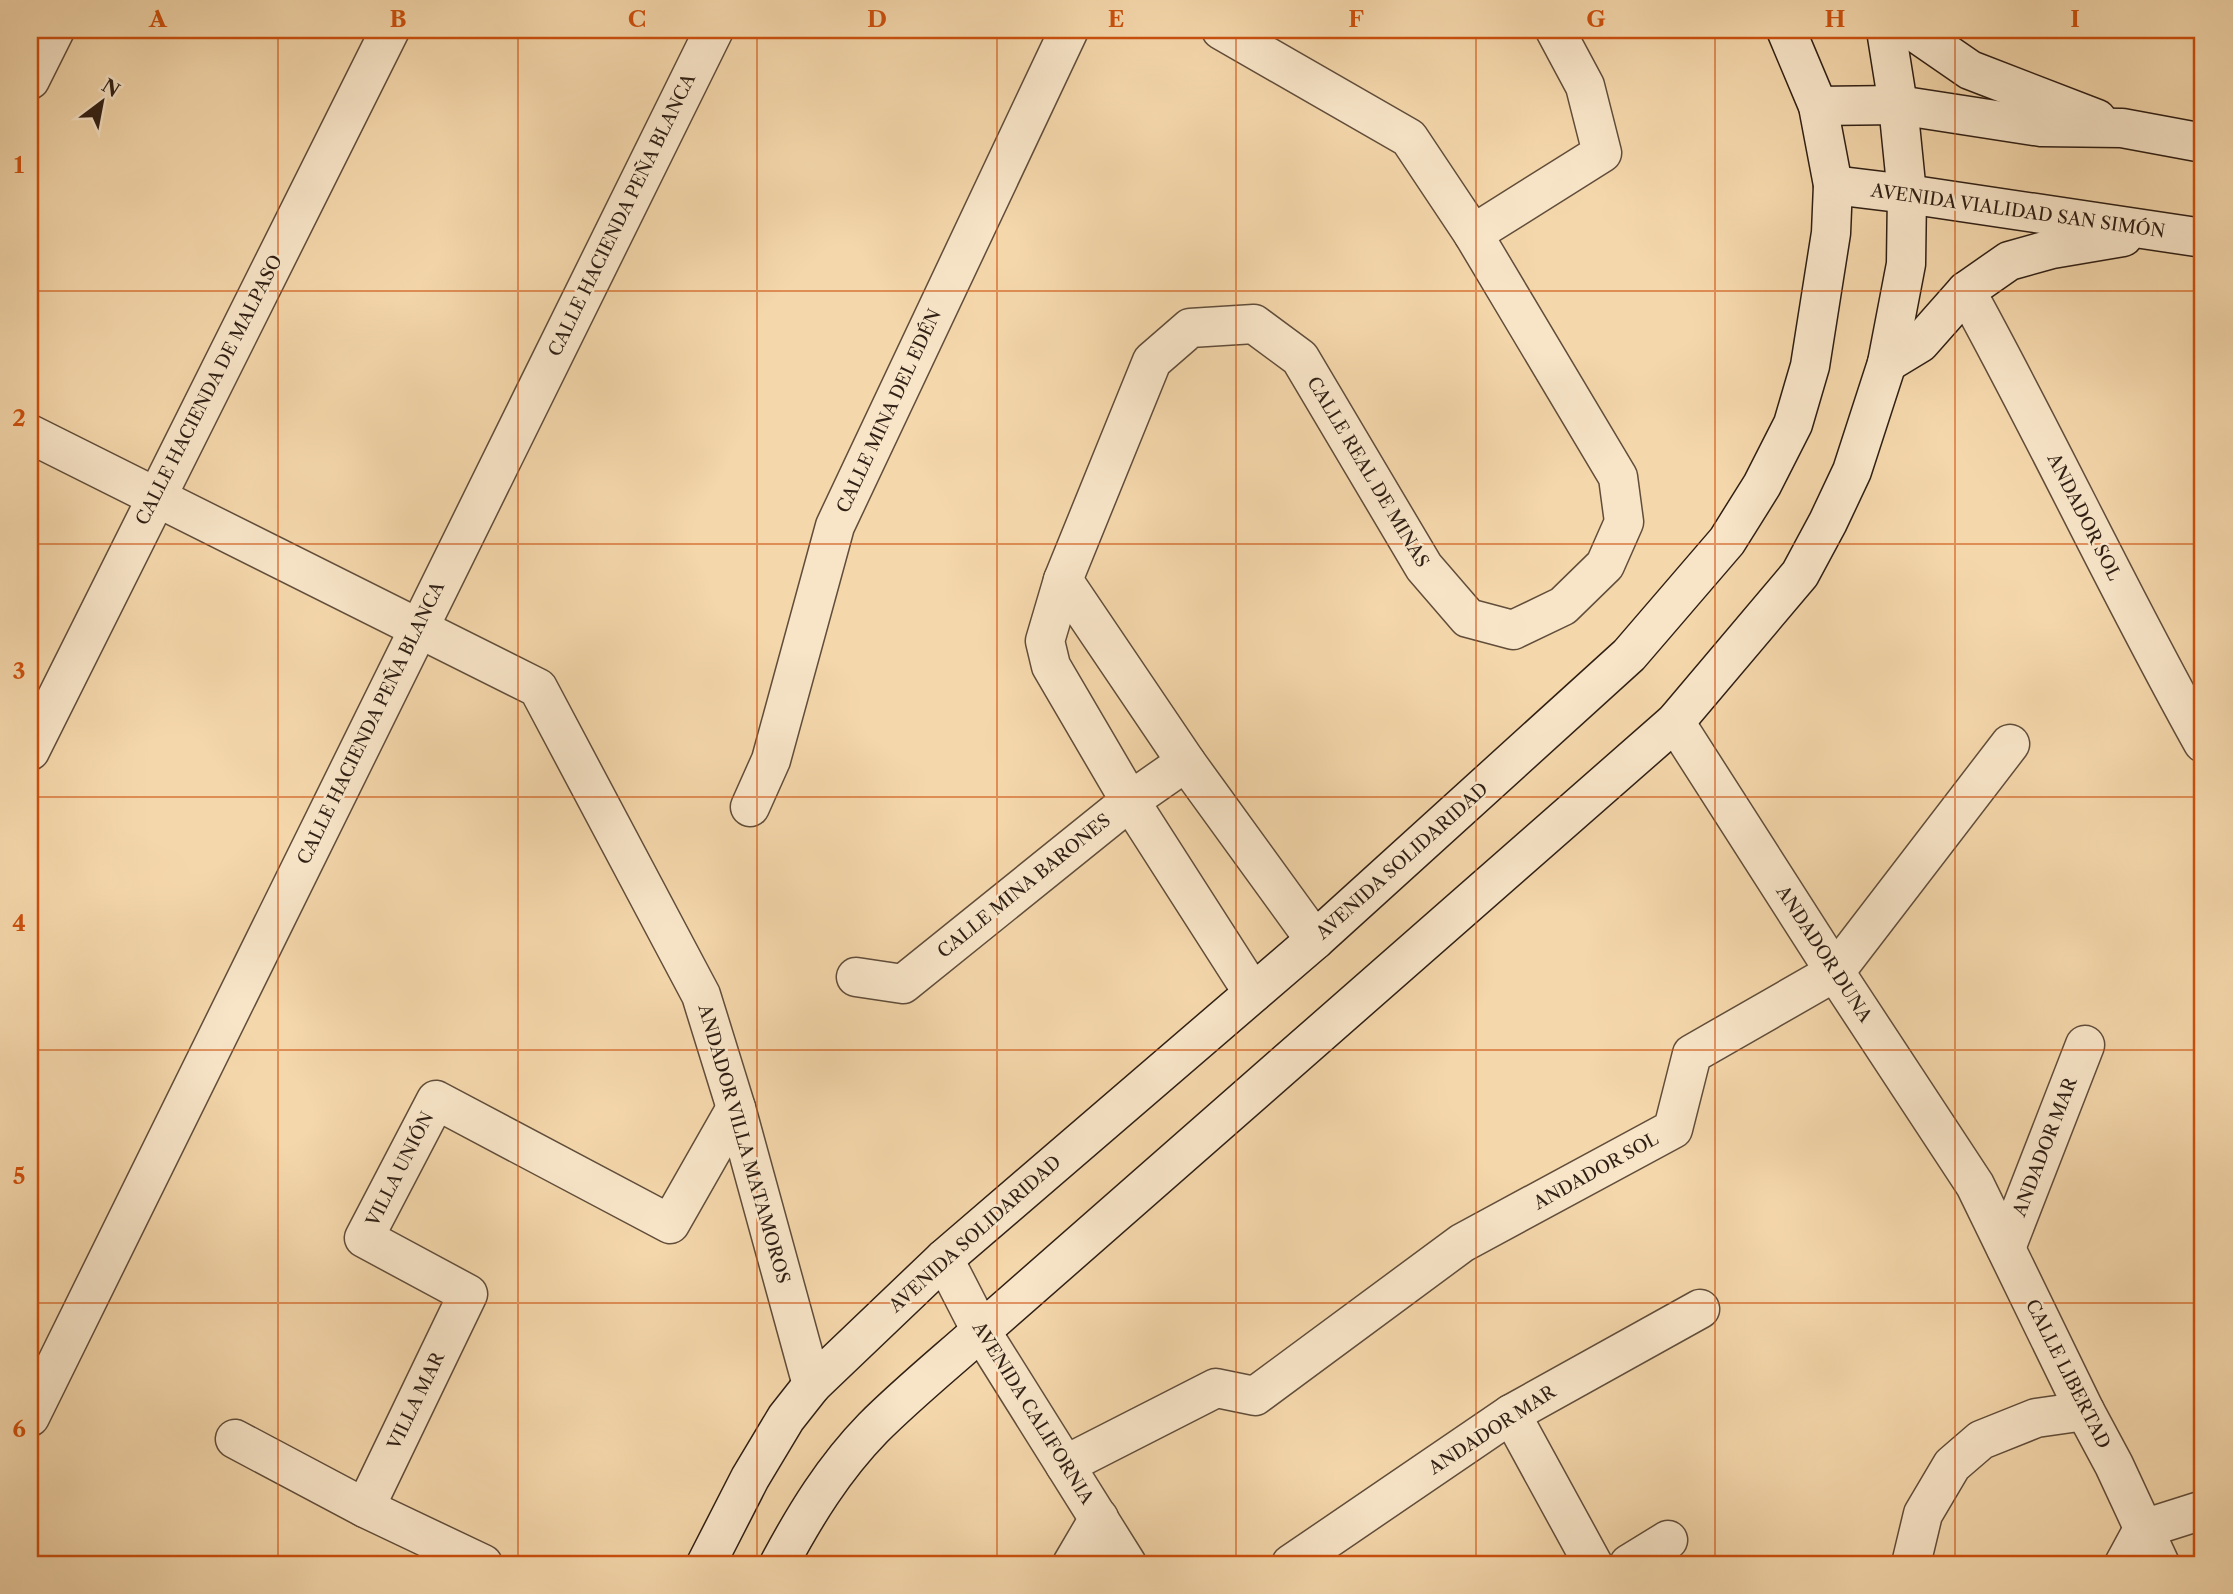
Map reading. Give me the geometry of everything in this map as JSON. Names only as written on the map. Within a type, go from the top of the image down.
[{"type":"street","points":[[30,80],[55,30]]},
{"type":"street","name":"CALLE HACIENDA DE MALPASO","points":[[30,751],[390,30]]},
{"type":"street","name":"CALLE HACIENDA PEÑA BLANCA","points":[[30,1418],[714,30]]},
{"type":"street","name":"CALLE MINA DEL EDÉN","points":[[750,807],[771,760],[835,526],[1069,30]]},
{"type":"street","name":"CALLE REAL DE MINAS","points":[[1221,30],[1409,138],[1473,234],[1618,477],[1623,522],[1605,565],[1563,606],[1513,630],[1468,618],[1424,568],[1300,358],[1254,324],[1190,328],[1152,361],[1063,580],[1045,641],[1051,666],[1130,801],[1253,993]]},
{"type":"street","points":[[1473,234],[1602,153],[1585,86],[1555,30]]},
{"type":"street","name":"AVENIDA SOLIDARIDAD","points":[[706,1564],[756,1468],[786,1418],[812,1385],[944,1259],[1315,940],[1629,655],[1727,541],[1762,485],[1793,424],[1810,366],[1831,233],[1833,185],[1818,106],[1786,30]]},
{"type":"street","points":[[779,1564],[806,1514],[843,1462],[874,1428],[1675,722],[1800,574],[1852,471],[1886,363],[1906,264],[1907,194],[1898,105],[1886,30]]},
{"type":"street","points":[[1912,30],[1970,70],[2122,128],[2203,144]]},
{"type":"street","points":[[1818,106],[1898,105],[2041,127],[2122,128]]},
{"type":"street","name":"AVENIDA VIALIDAD SAN SIMÓN","points":[[1833,185],[2203,238]]},
{"type":"street","points":[[1886,363],[1920,343],[1966,291],[2009,261],[2052,249],[2157,232]]},
{"type":"street","name":"ANDADOR SOL","points":[[1966,291],[2154,656],[2203,743]]},
{"type":"street","points":[[30,434],[418,627]]},
{"type":"street","points":[[1063,580],[1186,762],[1315,940]]},
{"type":"street","name":"ANDADOR VILLA MATAMOROS","points":[[418,627],[538,688],[701,995],[736,1108],[812,1385]]},
{"type":"street","name":"ANDADOR DUNA","points":[[1675,722],[1975,1185]]},
{"type":"street","name":"ANDADOR SOL","points":[[1065,1465],[1216,1388],[1255,1396],[1462,1243],[1673,1129],[1692,1054],[1835,972],[2010,744]]},
{"type":"street","name":"CALLE MINA BARONES","points":[[856,977],[903,984],[1130,801],[1186,762]]},
{"type":"street","name":"ANDADOR MAR","points":[[2006,1248],[2085,1045]]},
{"type":"street","name":"VILLA UNIÓN","points":[[468,1294],[364,1238],[436,1100],[670,1224],[736,1108]]},
{"type":"street","name":"CALLE LIBERTAD","points":[[1975,1185],[2085,1411],[2115,1465],[2160,1564]]},
{"type":"street","name":"AVENIDA CALIFORNIA","points":[[944,1259],[981,1331],[1127,1564]]},
{"type":"street","name":"VILLA MAR","points":[[365,1508],[468,1294]]},
{"type":"street","name":"ANDADOR MAR","points":[[1291,1564],[1511,1414],[1700,1309]]},
{"type":"street","points":[[1912,1564],[1923,1514],[1952,1465],[1981,1440],[2036,1418],[2085,1411]]},
{"type":"street","points":[[1511,1414],[1593,1564]]},
{"type":"street","points":[[235,1439],[365,1508],[483,1564]]},
{"type":"street","points":[[2124,1564],[2143,1529],[2203,1510]]},
{"type":"street","points":[[1072,1564],[1098,1518]]},
{"type":"street","points":[[1629,1564],[1668,1540]]}]
